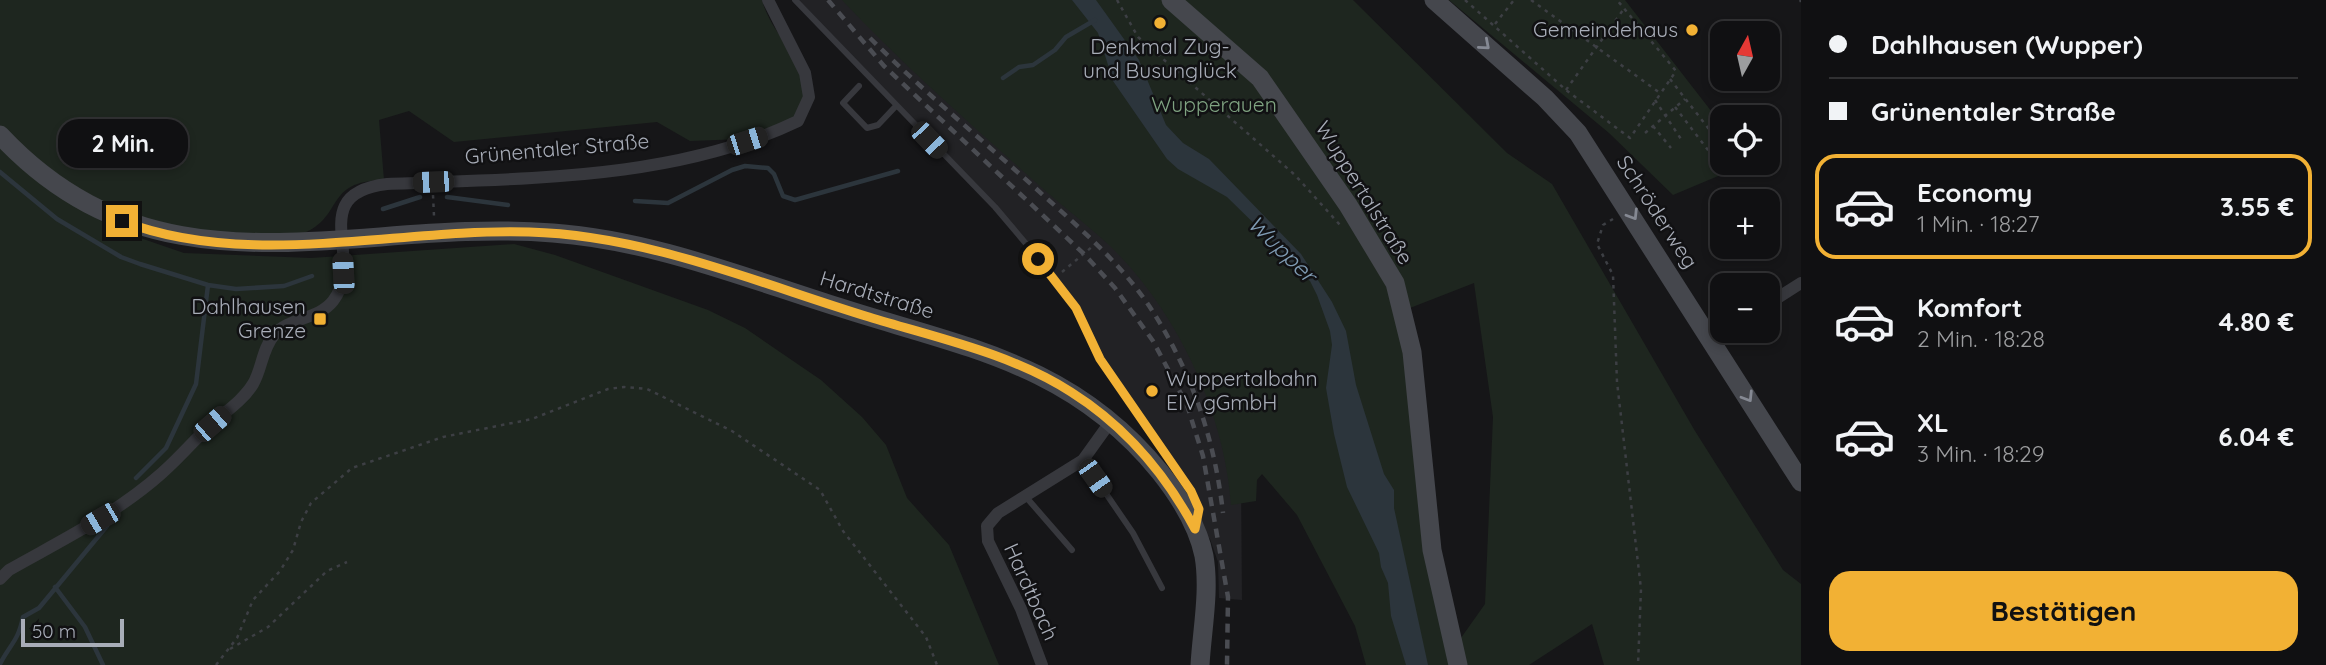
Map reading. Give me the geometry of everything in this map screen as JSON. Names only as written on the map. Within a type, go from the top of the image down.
[{"type":"main road","name":"Wuppertalstraße","points":[[1171,0],[1260,78],[1348,205],[1395,283],[1412,352],[1436,574],[1458,665]]},
{"type":"main road","name":"Schröderweg","points":[[1434,0],[1545,98],[1578,133],[1710,323]]},
{"type":"main road","points":[[0,135],[46,178],[81,201],[107,215],[150,230],[193,239],[240,243],[342,240]]},
{"type":"main road","name":"Hardtstraße","points":[[342,240],[434,233],[553,233],[599,239],[675,256],[1008,360],[1052,380],[1111,421],[1165,479],[1195,529],[1206,570],[1200,665]]},
{"type":"main road","name":"Schröderweg","points":[[1723,343],[1801,482]]},
{"type":"street","name":"Grünentaler Straße","points":[[0,579],[9,570],[100,519],[143,489],[253,384],[275,334],[295,321],[318,314],[333,302],[343,281],[344,204],[357,191],[387,184],[605,171],[646,165],[747,141],[798,121],[808,97],[805,73],[768,0]]},
{"type":"street","points":[[1780,296],[1801,283]]},
{"type":"street","name":"Hardtbach","points":[[1042,665],[986,533],[992,518],[1083,460],[1111,421]]},
{"type":"lane","points":[[795,0],[895,107],[995,207],[1055,278],[1076,308],[1100,359],[1191,491],[1199,509],[1195,529]]},
{"type":"lane","points":[[859,86],[843,103],[867,128],[878,125],[895,107]]},
{"type":"lane","points":[[1083,460],[1133,533],[1162,588]]},
{"type":"lane","points":[[1026,497],[1072,550]]},
{"type":"path","points":[[1117,0],[1139,37],[1295,175],[1348,235]]},
{"type":"path","points":[[1465,0],[1566,90],[1630,138],[1676,71],[1617,0]]},
{"type":"path","points":[[1495,24],[1514,0]]},
{"type":"path","points":[[1531,0],[1660,93]]},
{"type":"path","points":[[1566,90],[1624,10]]},
{"type":"path","points":[[1670,79],[1710,131]]},
{"type":"path","points":[[1646,133],[1685,99]]},
{"type":"path","points":[[1655,100],[1681,139]]},
{"type":"path","points":[[1675,107],[1710,153]]},
{"type":"path","points":[[1654,126],[1671,148]]},
{"type":"path","points":[[433,182],[434,233]]},
{"type":"path","points":[[1603,225],[1597,244],[1613,275],[1617,382],[1641,589],[1638,665]]},
{"type":"path","points":[[1055,278],[1099,241]]},
{"type":"path","points":[[216,665],[237,638],[253,600],[280,570],[293,550],[301,522],[311,503],[331,484],[365,461],[443,437],[532,419],[608,390],[624,387],[647,389],[732,431],[820,490],[843,531],[926,637],[937,665]]},
{"type":"path","points":[[227,651],[268,627],[327,571],[347,562]]},
{"type":"shaded area","points":[[795,0],[870,0],[1179,309],[1241,479],[1242,600],[1219,598],[1218,562],[1210,539],[1195,529],[1191,491],[1100,359],[1076,308],[1004,220]]},
{"type":"green space","points":[[0,0],[762,0],[776,31],[800,69],[804,83],[803,100],[797,121],[743,139],[690,141],[657,122],[454,142],[409,111],[379,120],[384,180],[352,186],[315,227],[290,237],[208,233],[146,221],[89,198],[6,132],[0,125]]},
{"type":"green space","name":"Wupperauen","points":[[842,0],[1165,0],[1232,55],[1317,161],[1400,311],[1453,665],[1366,665],[1355,626],[1297,515],[1262,474],[1257,480],[1256,501],[1231,505],[1219,435],[1193,364],[1155,300],[1133,271],[1109,245],[935,91]]},
{"type":"green space","points":[[1175,0],[1353,0],[1507,153],[1552,184],[1695,431],[1783,570],[1801,584],[1801,665],[1604,665],[1592,624],[1529,665],[1461,665],[1456,645],[1485,604],[1493,417],[1474,283],[1410,308],[1303,133]]},
{"type":"green space","points":[[1449,0],[1625,0],[1710,110],[1710,175],[1720,175],[1673,195],[1609,133]]},
{"type":"green space","points":[[0,148],[55,194],[117,230],[184,253],[311,258],[514,244],[555,255],[708,310],[745,328],[821,380],[862,417],[886,445],[907,498],[949,545],[999,665],[0,665]]},
{"type":"water","name":"Wupper","points":[[1072,0],[1096,0],[1139,60],[1166,125],[1183,143],[1209,159],[1301,254],[1332,302],[1346,331],[1356,385],[1384,474],[1394,490],[1394,508],[1428,665],[1406,665],[1391,616],[1388,583],[1381,567],[1379,553],[1347,487],[1326,388],[1332,345],[1330,331],[1310,281],[1296,271],[1276,245],[1227,197],[1178,169],[1167,159],[1113,81],[1098,33]]},
{"type":"waterway","name":"Hardtbach","points":[[1003,78],[1019,67],[1033,65],[1055,50],[1066,37],[1095,20]]},
{"type":"waterway","name":"Hardtbach","points":[[635,201],[668,203],[745,166],[768,168],[774,174],[783,196],[795,200],[898,171]]},
{"type":"waterway","name":"Hardtbach","points":[[0,172],[57,219],[121,257],[140,264],[208,285],[236,289],[284,286],[312,276]]},
{"type":"waterway","name":"Hardtbach","points":[[383,209],[420,197]]},
{"type":"waterway","name":"Hardtbach","points":[[447,197],[508,205]]},
{"type":"waterway","points":[[136,478],[166,448],[196,384],[208,285]]},
{"type":"waterway","points":[[0,664],[16,638],[23,617],[39,608],[107,526]]},
{"type":"waterway","points":[[55,587],[85,627],[103,665]]},
{"type":"railway","points":[[828,0],[884,66],[1084,254],[1115,288],[1153,341],[1187,405],[1203,456],[1228,597],[1227,665]]},
{"type":"railway","points":[[870,38],[1088,236],[1144,298],[1169,338],[1191,385],[1208,435],[1223,513]]},
{"type":"place","name":"Denkmal Zug- und Busunglück","points":[[1160,23]]},
{"type":"place","name":"Gemeindehaus","points":[[1692,30]]},
{"type":"place","name":"Dahlhausen Grenze","points":[[320,319]]},
{"type":"place","name":"Wuppertalbahn EIV gGmbH","points":[[1152,391]]},
{"type":"route","points":[[122,221],[170,236],[240,243],[317,242],[434,233],[553,233],[621,243],[708,265],[1008,360],[1052,380],[1111,421],[1150,460],[1184,508],[1195,529],[1199,509],[1191,491],[1100,359],[1076,308],[1038,259]]}]
